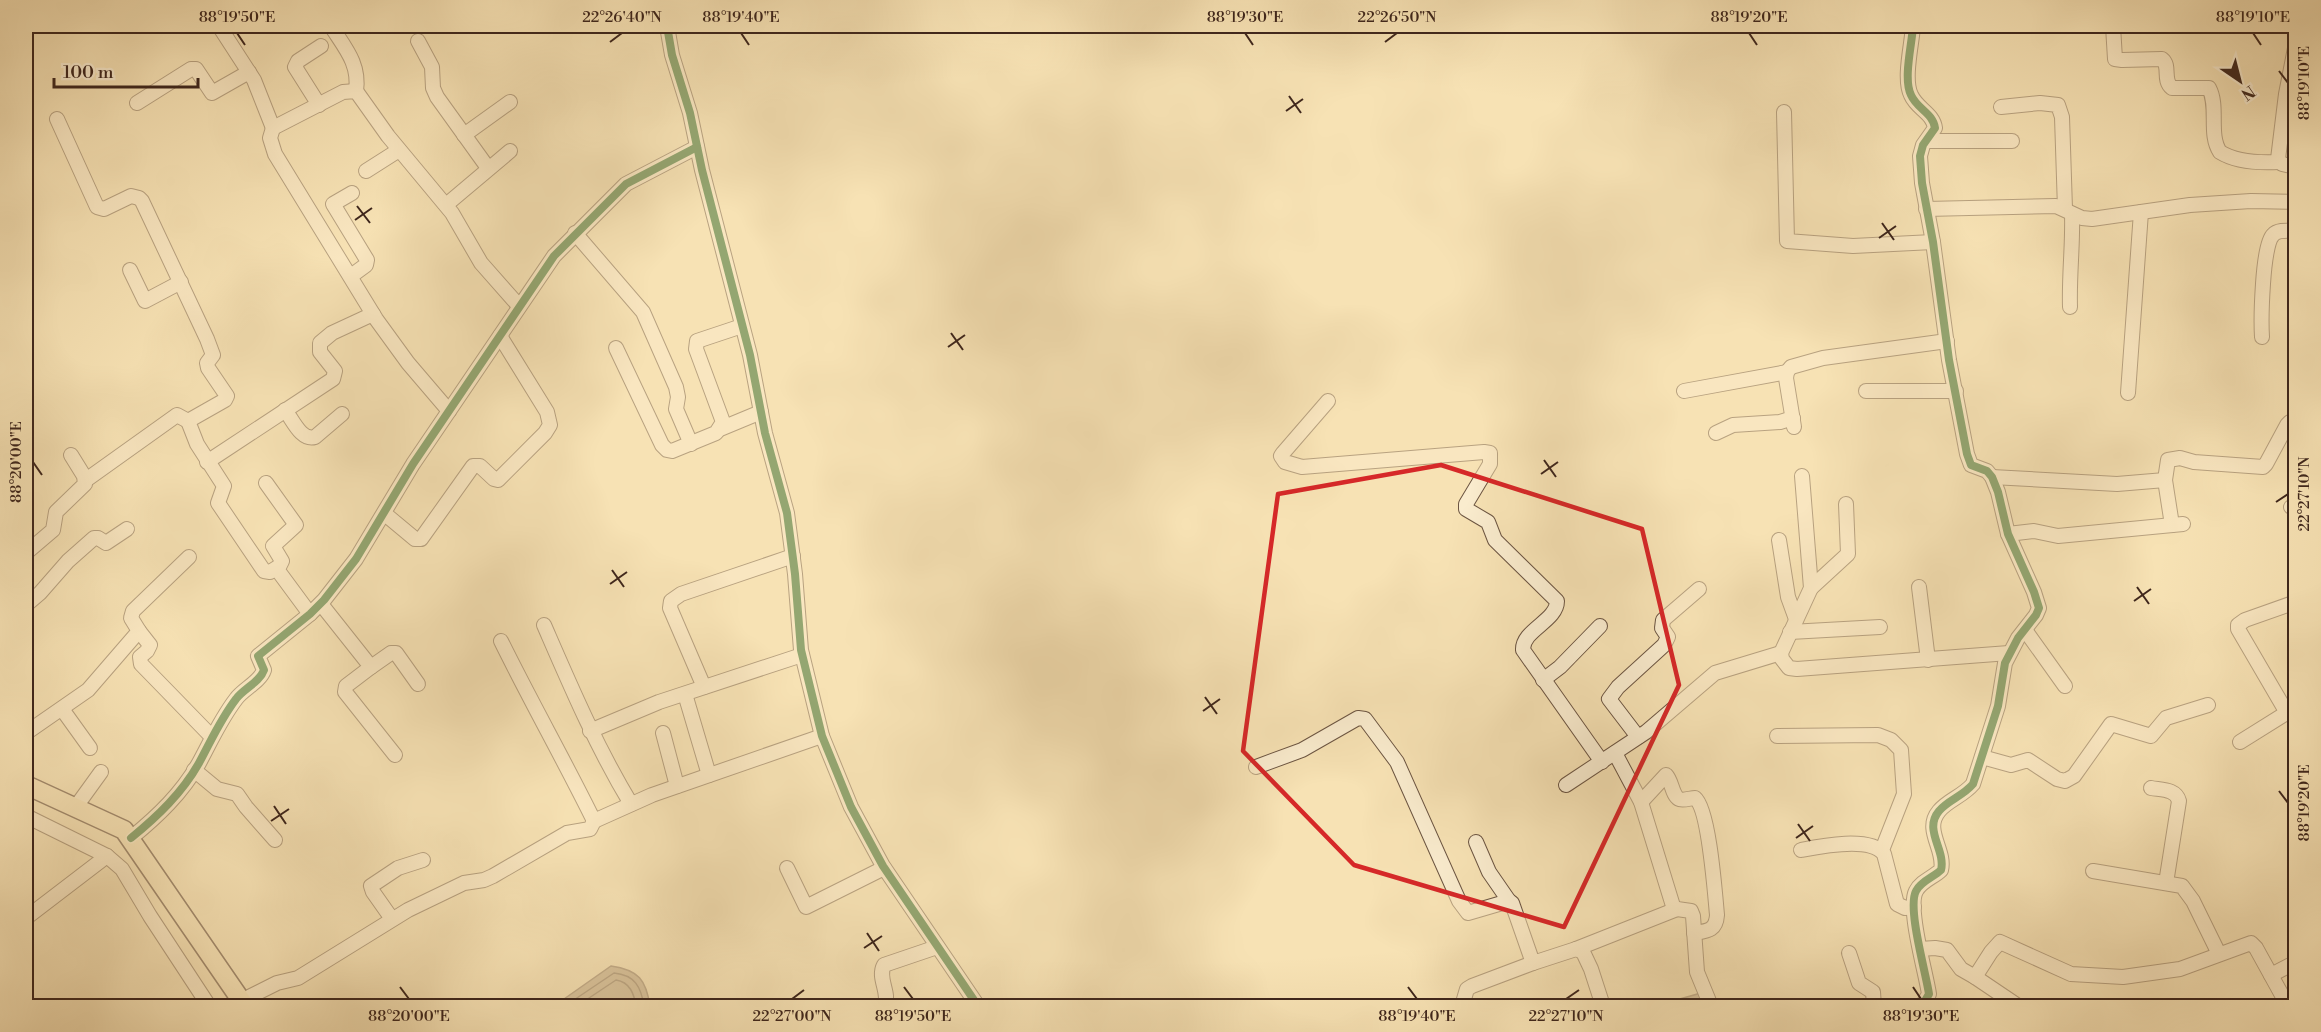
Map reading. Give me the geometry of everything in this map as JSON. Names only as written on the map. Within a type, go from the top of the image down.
[{"type":"main road","points":[[26,785],[114,824],[131,838],[243,1004]]},
{"type":"street","points":[[219,26],[249,72],[273,128],[270,138],[274,154],[373,314],[408,363],[449,411]]},
{"type":"street","points":[[332,26],[356,69],[356,91],[399,150],[446,205],[461,226],[481,263],[519,306]]},
{"type":"street","points":[[667,26],[672,55],[690,113],[750,355],[765,433],[787,513],[802,655],[822,736],[851,807],[884,868],[978,1006]]},
{"type":"street","points":[[1914,26],[1908,78],[1909,90],[1916,104],[1934,120],[1935,128],[1920,156],[1926,209],[1967,454],[1971,465],[1987,471],[1992,477],[2008,534],[2039,608],[2009,653],[2005,663],[1998,706],[1973,784],[1967,791],[1941,808],[1933,824],[1942,857],[1941,870],[1917,888],[1914,907],[1929,994],[1922,1006]]},
{"type":"street","points":[[2113,26],[2115,59],[2162,59],[2167,65],[2167,82],[2172,88],[2210,88],[2215,141],[2220,152],[2242,160],[2279,162],[2295,167]]},
{"type":"street","points":[[418,41],[432,67],[433,88],[437,97],[488,168]]},
{"type":"street","points":[[2279,162],[2278,154],[2286,94],[2295,43]]},
{"type":"street","points":[[319,105],[295,67],[298,61],[321,46]]},
{"type":"street","points":[[137,103],[191,69],[196,69],[210,91],[214,93],[249,72]]},
{"type":"street","points":[[273,128],[343,92],[356,91]]},
{"type":"street","points":[[464,135],[510,102]]},
{"type":"street","points":[[2001,107],[2040,103],[2058,105],[2062,117],[2073,240],[2069,272],[2070,307]]},
{"type":"street","points":[[1784,112],[1787,241],[1853,246],[1933,242]]},
{"type":"street","points":[[57,119],[97,207],[104,209],[131,196],[139,198],[181,282],[213,355],[207,363],[208,368],[227,396],[225,400],[188,421]]},
{"type":"street","points":[[1926,141],[2012,141]]},
{"type":"street","points":[[131,838],[159,815],[194,770],[238,696],[261,676],[264,670],[258,656],[310,614],[356,559],[413,464],[554,256],[626,184],[698,147]]},
{"type":"street","points":[[366,171],[399,150]]},
{"type":"street","points":[[446,205],[510,152]]},
{"type":"street","points":[[351,276],[366,265],[367,260],[333,204],[352,193]]},
{"type":"street","points":[[1926,209],[2044,206],[2092,219],[2190,205],[2251,201],[2295,202]]},
{"type":"street","points":[[2128,393],[2141,212]]},
{"type":"street","points":[[2262,337],[2261,307],[2266,255],[2271,238],[2273,234],[2279,232],[2295,231]]},
{"type":"street","points":[[575,233],[643,312],[676,387],[678,397],[676,409],[691,444]]},
{"type":"street","points":[[129,270],[145,301],[181,282]]},
{"type":"street","points":[[207,462],[333,379],[335,375],[332,366],[319,348],[323,339],[373,314]]},
{"type":"street","points":[[720,429],[722,418],[696,344],[700,340],[742,326]]},
{"type":"street","points":[[384,514],[415,539],[420,539],[473,466],[480,466],[498,480],[545,433],[550,425],[548,412],[500,336]]},
{"type":"street","points":[[1684,391],[1787,372],[1798,364],[1822,357],[1947,341]]},
{"type":"street","points":[[616,348],[662,445],[667,450],[672,451],[691,444],[761,412]]},
{"type":"street","points":[[1716,433],[1733,425],[1794,423],[1787,372]]},
{"type":"street","points":[[1866,392],[1956,391]]},
{"type":"street","points":[[1328,401],[1283,453],[1281,456],[1285,462],[1302,466],[1490,453],[1492,460],[1466,504],[1466,509],[1488,522],[1495,540],[1557,601],[1555,610],[1522,646],[1543,680],[1602,762]]},
{"type":"street","points":[[285,410],[304,436],[310,438],[315,437],[342,414]]},
{"type":"street","points":[[26,553],[49,535],[55,525],[56,512],[83,488],[86,480],[177,415],[188,421],[197,444],[225,488],[218,503],[266,572],[278,567],[282,561],[273,546],[296,525],[266,483]]},
{"type":"street","points":[[2008,534],[2034,531],[2058,536],[2177,524],[2165,480],[2168,460],[2180,458],[2194,462],[2263,467],[2287,425],[2295,422]]},
{"type":"street","points":[[71,456],[86,480]]},
{"type":"street","points":[[1802,476],[1811,588]]},
{"type":"street","points":[[1992,477],[2117,484],[2165,480]]},
{"type":"street","points":[[1846,504],[1848,554],[1811,588],[1781,652],[1782,659],[1789,668],[2009,653]]},
{"type":"street","points":[[26,605],[40,593],[68,561],[94,538],[106,543],[127,529]]},
{"type":"street","points":[[1779,540],[1793,626]]},
{"type":"street","points":[[704,687],[670,608],[671,601],[681,594],[793,556]]},
{"type":"street","points":[[189,557],[133,611],[131,618],[150,646],[140,657],[141,664],[212,737]]},
{"type":"street","points":[[278,567],[280,574],[310,614]]},
{"type":"street","points":[[1919,587],[1928,660]]},
{"type":"street","points":[[1638,737],[1609,699],[1618,687],[1664,645],[1668,638],[1662,628],[1663,620],[1699,589]]},
{"type":"street","points":[[2240,742],[2291,710],[2238,629],[2238,625],[2245,620],[2295,602]]},
{"type":"street","points":[[321,603],[371,667]]},
{"type":"street","points":[[544,625],[590,731],[631,804]]},
{"type":"street","points":[[1543,680],[1560,667],[1600,626]]},
{"type":"street","points":[[1793,626],[1880,627]]},
{"type":"street","points":[[2025,630],[2065,686]]},
{"type":"street","points":[[26,733],[94,684],[139,631]]},
{"type":"street","points":[[501,641],[594,821]]},
{"type":"street","points":[[1566,785],[1638,737],[1715,673],[1781,652]]},
{"type":"street","points":[[395,755],[344,690],[391,653],[396,653],[418,684]]},
{"type":"street","points":[[590,731],[644,708],[802,655]]},
{"type":"street","points":[[685,694],[709,776]]},
{"type":"street","points":[[1982,757],[2011,765],[2028,760],[2057,779],[2066,781],[2074,776],[2111,724],[2151,736],[2166,718],[2208,705]]},
{"type":"street","points":[[62,709],[90,748]]},
{"type":"street","points":[[1256,767],[1302,750],[1362,717],[1370,724],[1397,762],[1463,907],[1468,913],[1476,912],[1509,901]]},
{"type":"street","points":[[663,733],[677,786]]},
{"type":"street","points":[[1777,736],[1878,735],[1897,744],[1903,757],[1904,794],[1882,850],[1898,904],[1905,908],[1914,907]]},
{"type":"street","points":[[243,1004],[278,983],[298,978],[392,919],[464,883],[493,876],[567,833],[590,828],[594,821],[677,786],[822,736]]},
{"type":"street","points":[[1615,753],[1641,802],[1671,900],[1677,909]]},
{"type":"street","points":[[194,770],[217,789],[237,794],[276,840]]},
{"type":"street","points":[[75,808],[101,772]]},
{"type":"street","points":[[1641,802],[1666,775],[1669,777],[1676,797],[1695,798],[1700,803],[1718,915],[1717,924],[1713,928],[1694,933]]},
{"type":"street","points":[[2151,788],[2174,792],[2179,801],[2166,883]]},
{"type":"street","points":[[26,816],[107,856],[122,869],[209,1006]]},
{"type":"street","points":[[1476,842],[1489,872],[1515,907],[1533,963]]},
{"type":"street","points":[[1801,850],[1833,844],[1866,846],[1882,850]]},
{"type":"street","points":[[26,918],[107,856]]},
{"type":"street","points":[[392,919],[371,886],[398,868],[423,860]]},
{"type":"street","points":[[787,868],[806,907],[884,868]]},
{"type":"street","points":[[2093,871],[2182,886],[2219,954]]},
{"type":"street","points":[[1462,1006],[1467,989],[1472,986],[1576,949],[1677,909],[1691,911],[1697,972],[1711,1006]]},
{"type":"street","points":[[1975,976],[2000,942],[2061,970],[2088,976],[2122,977],[2192,966],[2251,943],[2288,1006]]},
{"type":"street","points":[[885,1006],[888,997],[881,974],[884,965],[937,947]]},
{"type":"street","points":[[1920,949],[1944,948],[1961,969],[2018,1006]]},
{"type":"street","points":[[1576,949],[1583,952],[1586,957],[1603,1006]]},
{"type":"street","points":[[1849,953],[1859,983],[1873,992],[1874,1006]]},
{"type":"street","points":[[2271,975],[2295,962]]},
{"type":"highlighted area","points":[[1441,465],[1642,529],[1679,685],[1564,927],[1354,865],[1243,751],[1278,494]]},
{"type":"water","points":[[611,966],[628,970],[640,978],[646,989],[650,1006],[556,1006],[564,999]]},
{"type":"water","points":[[1701,993],[1704,1006],[1655,1006]]},
{"type":"cycle path","points":[[667,26],[672,55],[690,113],[702,170],[750,355],[765,433],[787,513],[801,650],[822,736],[851,807],[883,866],[978,1006]]},
{"type":"cycle path","points":[[1913,26],[1908,71],[1909,88],[1914,100],[1931,118],[1935,128],[1923,145],[1920,156],[1922,183],[1933,242],[1949,360],[1967,454],[1971,465],[1987,471],[1992,477],[2008,534],[2039,608],[2018,638],[2005,663],[1998,706],[1973,784],[1943,807],[1935,818],[1933,825],[1941,855],[1941,870],[1918,888],[1914,899],[1915,926],[1929,994],[1922,1006]]},
{"type":"cycle path","points":[[131,838],[160,813],[185,784],[230,707],[239,695],[262,674],[264,670],[258,656],[310,614],[356,559],[413,464],[554,256],[626,184],[697,147]]}]
